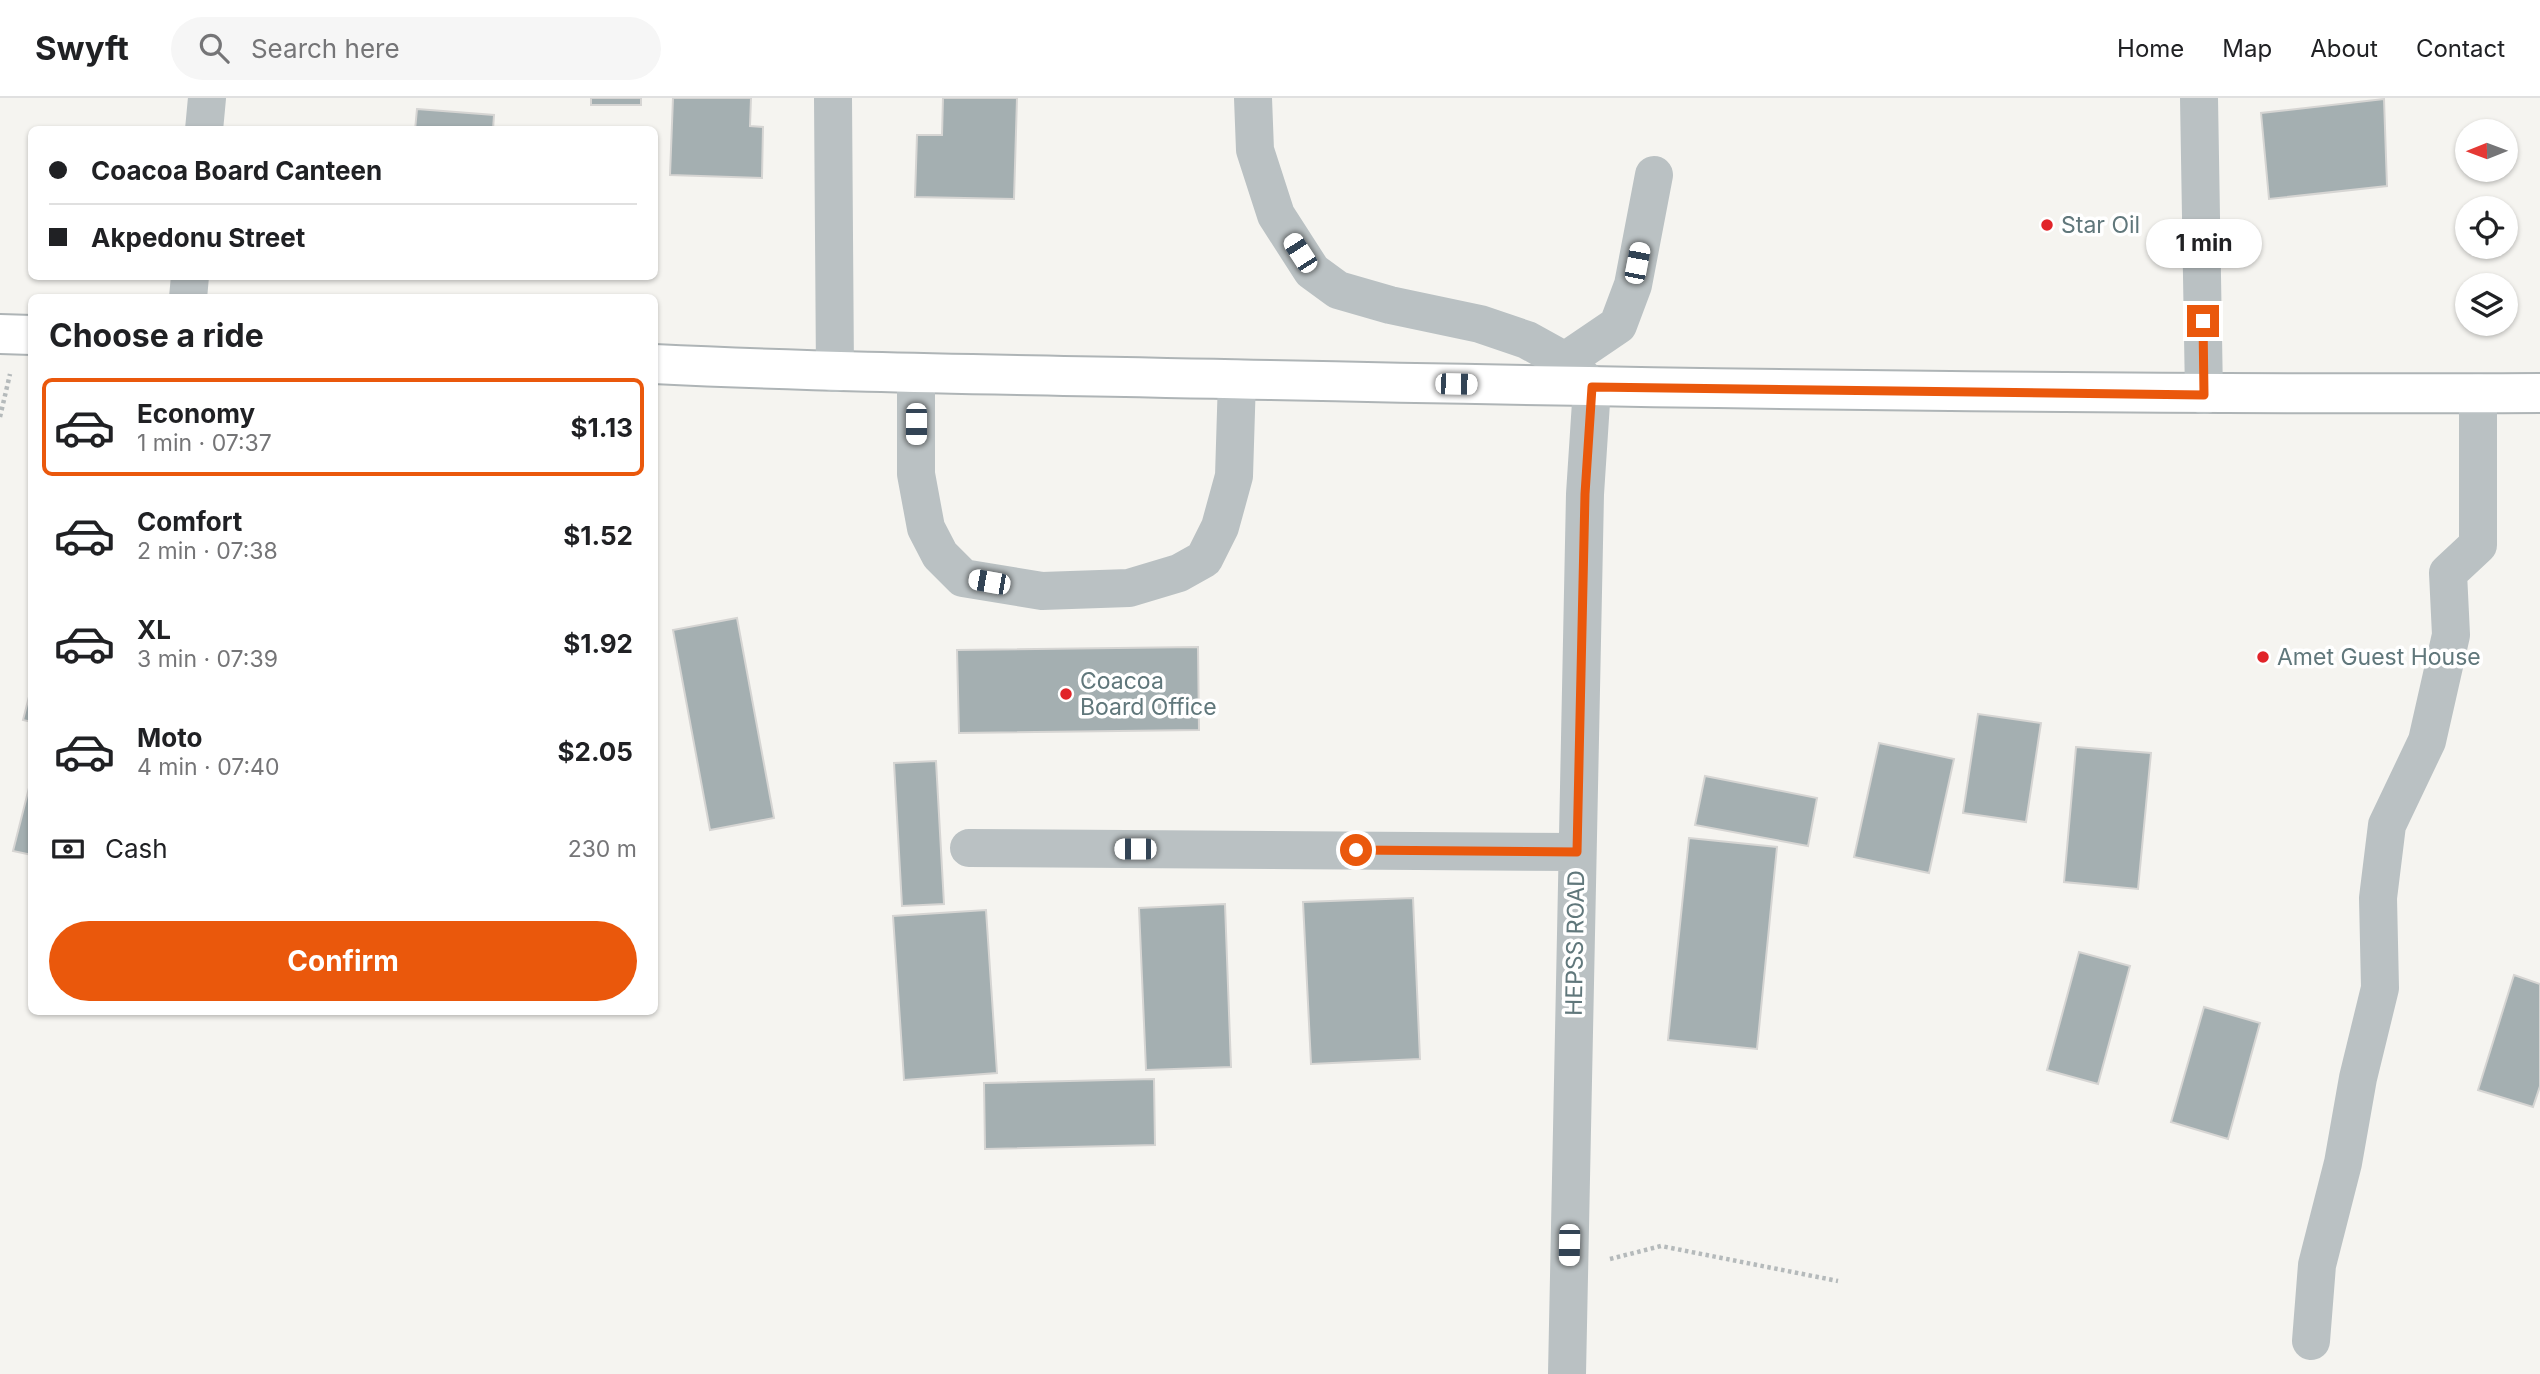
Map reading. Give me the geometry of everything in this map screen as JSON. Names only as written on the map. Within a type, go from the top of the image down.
[{"type":"highway","points":[[658,364],[835,373],[1237,379],[1579,374],[2204,395],[2540,393]]},
{"type":"street","points":[[204,126],[207,98]]},
{"type":"street","points":[[833,98],[835,373]]},
{"type":"street","points":[[1253,98],[1255,150],[1276,215],[1312,271],[1338,290],[1390,305],[1479,324],[1527,340],[1579,374],[1618,325],[1633,285],[1654,175]]},
{"type":"street","points":[[2199,98],[2204,395]]},
{"type":"street","points":[[916,373],[916,474],[926,528],[940,555],[963,578],[1042,591],[1129,588],[1179,573],[1203,559],[1220,527],[1234,476],[1237,379]]},
{"type":"street","name":"HEPSS ROAD","points":[[1567,1374],[1585,494],[1579,374]]},
{"type":"street","points":[[2311,1341],[2317,1265],[2343,1163],[2358,1078],[2380,988],[2378,898],[2387,825],[2427,741],[2451,635],[2448,573],[2478,545],[2478,393]]},
{"type":"street","points":[[969,848],[1577,852]]},
{"type":"path","points":[[1568,1269],[1661,1246],[1838,1281]]},
{"type":"building","points":[[591,98],[641,98],[641,105],[591,105]]},
{"type":"building","points":[[673,98],[751,98],[750,126],[763,127],[762,178],[670,175]]},
{"type":"building","points":[[943,98],[1017,98],[1014,199],[915,197],[917,135],[942,135]]},
{"type":"building","points":[[2384,99],[2387,186],[2269,199],[2261,113]]},
{"type":"building","points":[[417,109],[494,115],[493,126],[415,126]]},
{"type":"building","points":[[737,618],[774,818],[710,830],[673,630]]},
{"type":"building","points":[[1198,647],[1199,730],[959,733],[957,650]]},
{"type":"building","points":[[28,701],[28,721],[23,720]]},
{"type":"building","points":[[1978,714],[2041,723],[2026,822],[1963,813]]},
{"type":"building","points":[[1879,743],[1954,759],[1929,873],[1854,857]]},
{"type":"building","points":[[2076,747],[2151,753],[2138,889],[2064,882]]},
{"type":"building","points":[[936,761],[944,904],[902,906],[894,763]]},
{"type":"building","points":[[1705,776],[1817,798],[1808,846],[1695,825]]},
{"type":"building","points":[[28,792],[28,854],[13,851]]},
{"type":"building","points":[[1689,838],[1777,847],[1757,1049],[1668,1040]]},
{"type":"building","points":[[1413,898],[1420,1059],[1311,1064],[1303,902]]},
{"type":"building","points":[[1225,904],[1231,1067],[1146,1070],[1139,908]]},
{"type":"building","points":[[986,910],[997,1073],[904,1080],[893,916]]},
{"type":"building","points":[[2079,952],[2130,966],[2098,1084],[2047,1070]]},
{"type":"building","points":[[2514,975],[2540,984],[2540,1086],[2533,1107],[2478,1090]]},
{"type":"building","points":[[2204,1007],[2260,1023],[2228,1139],[2171,1122]]},
{"type":"building","points":[[1154,1079],[1155,1145],[985,1149],[984,1083]]},
{"type":"place","name":"Star Oil","points":[[2047,225]]},
{"type":"place","name":"Amet Guest House","points":[[2263,657]]},
{"type":"place","name":"Coacoa Board Office","points":[[1066,694]]},
{"type":"route","points":[[1356,850],[1577,852],[1585,494],[1592,387],[2204,395],[2203,321]]}]
